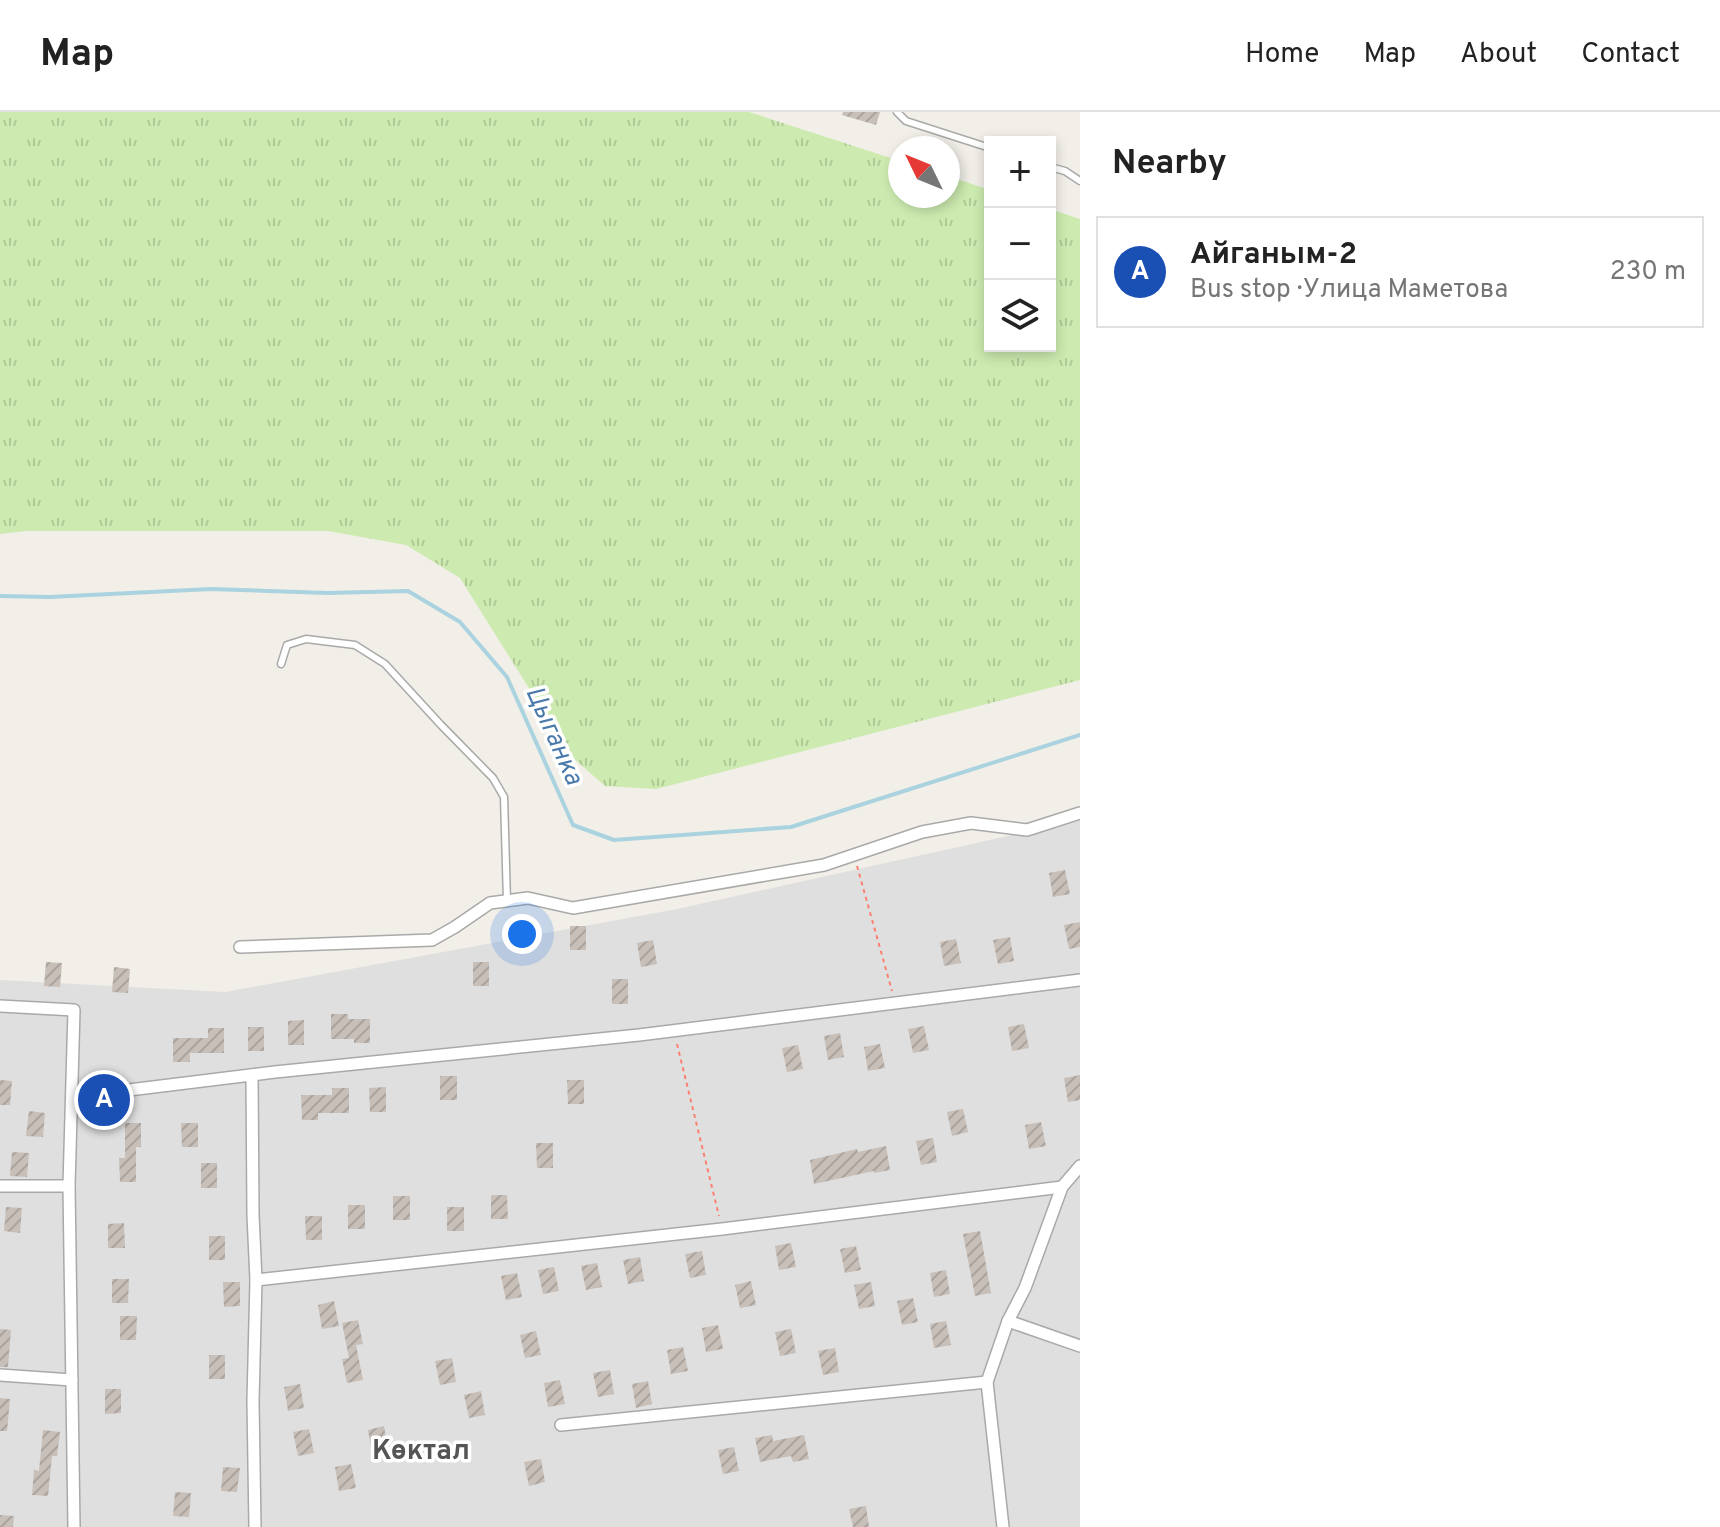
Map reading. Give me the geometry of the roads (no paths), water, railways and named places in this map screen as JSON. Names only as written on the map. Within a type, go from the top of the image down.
[{"type":"street","points":[[240,947],[432,940],[490,903],[528,898],[573,908],[824,865],[922,832],[971,823],[1027,830],[1080,813]]},
{"type":"street","points":[[72,1097],[674,1031],[1080,980]]},
{"type":"street","points":[[0,1006],[74,1010],[69,1186],[74,1527]]},
{"type":"street","points":[[252,1075],[256,1280],[253,1401],[255,1527]]},
{"type":"street","points":[[1003,1527],[987,1382],[1062,1187],[1080,1166]]},
{"type":"street","points":[[0,1186],[69,1186]]},
{"type":"street","points":[[256,1280],[722,1229],[1062,1187]]},
{"type":"street","points":[[1008,1321],[1080,1346]]},
{"type":"street","points":[[0,1375],[72,1380]]},
{"type":"street","points":[[561,1425],[987,1382]]},
{"type":"lane","points":[[897,112],[906,121],[984,146]]},
{"type":"lane","points":[[1056,169],[1080,181]]},
{"type":"lane","points":[[281,664],[287,645],[306,639],[355,645],[385,664],[493,778],[504,797],[507,901]]},
{"type":"waterway","name":"Цыганка","points":[[0,596],[50,597],[211,589],[328,593],[408,591],[460,622],[507,677],[573,825],[614,840],[791,827],[1080,735]]},
{"type":"place","name":"Айганым-2","points":[[104,1100]]},
{"type":"district","name":"Көктал","points":[[421,1452]]}]
